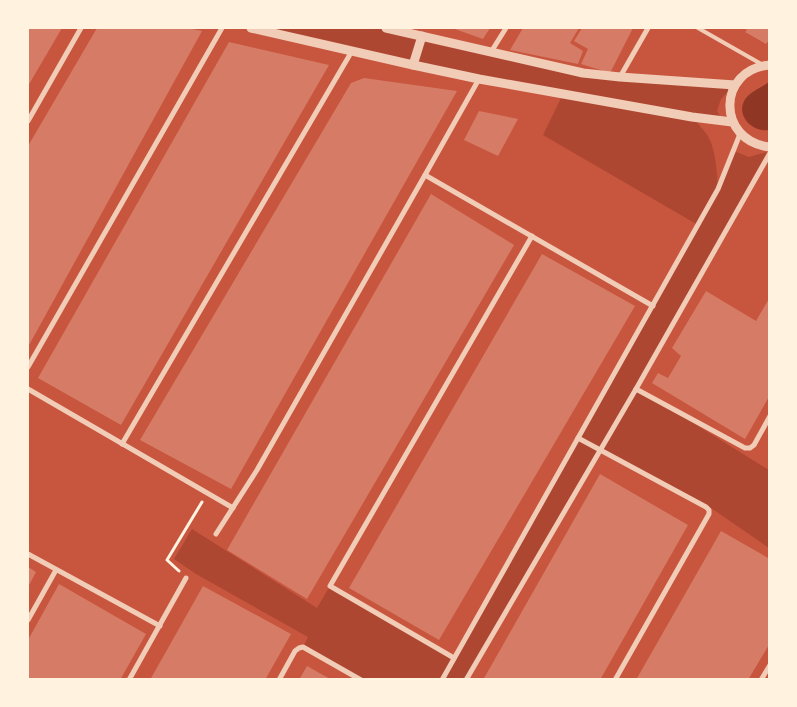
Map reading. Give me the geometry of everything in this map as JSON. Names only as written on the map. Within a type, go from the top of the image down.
[{"type":"street","points":[[28,121],[80,28]]},
{"type":"street","points":[[28,367],[222,28]]},
{"type":"street","points":[[251,28],[479,79],[692,117],[732,122]]},
{"type":"street","points":[[386,28],[583,74],[735,85]]},
{"type":"street","points":[[491,53],[506,28]]},
{"type":"street","points":[[620,77],[648,28]]},
{"type":"street","points":[[413,65],[422,36]]},
{"type":"street","points":[[122,444],[352,50]]},
{"type":"street","points":[[766,65],[755,68],[740,78],[730,97],[729,110],[732,122],[740,134],[761,146],[770,147]]},
{"type":"street","points":[[216,534],[257,470],[479,79]]},
{"type":"street","points":[[442,680],[718,189],[740,134]]},
{"type":"street","points":[[466,680],[601,450],[770,153]]},
{"type":"street","points":[[425,175],[653,306]]},
{"type":"street","points":[[454,658],[330,586],[532,236]]},
{"type":"street","points":[[636,388],[745,448],[750,448],[754,445],[770,416]]},
{"type":"street","points":[[28,389],[233,508]]},
{"type":"street","points":[[578,438],[709,510],[615,680]]},
{"type":"street","points":[[28,554],[160,626]]},
{"type":"street","points":[[28,620],[56,570]]},
{"type":"street","points":[[129,680],[186,578]]},
{"type":"street","points":[[279,680],[295,651],[303,647],[361,680]]},
{"type":"street","points":[[761,680],[770,665]]},
{"type":"lane","points":[[698,28],[766,65]]},
{"type":"path","points":[[186,578],[167,560],[208,493]]},
{"type":"shaded area","points":[[251,28],[386,28],[583,74],[730,89],[721,99],[717,111],[722,119],[693,118],[711,142],[716,162],[718,188],[734,151],[749,157],[767,152],[637,388],[769,470],[769,548],[714,510],[601,450],[466,680],[361,679],[303,647],[308,637],[196,574],[174,559],[192,529],[317,608],[330,586],[454,658],[698,225],[543,135],[563,94]]},
{"type":"shaded area","points":[[769,82],[769,130],[757,129],[744,116],[743,104],[748,96]]},
{"type":"building","points":[[28,28],[62,28],[28,86]]},
{"type":"building","points":[[97,28],[188,28],[202,31],[28,347],[28,146]]},
{"type":"building","points":[[452,28],[490,28],[483,39]]},
{"type":"building","points":[[523,28],[579,28],[570,43],[583,51],[578,64],[510,50]]},
{"type":"building","points":[[582,28],[633,28],[610,73],[581,64],[588,49],[574,41]]},
{"type":"building","points":[[743,28],[770,28],[770,39],[766,44],[745,32],[747,30]]},
{"type":"building","points":[[229,42],[329,65],[121,425],[38,378]]},
{"type":"building","points":[[364,78],[457,91],[231,489],[140,440],[351,83]]},
{"type":"building","points":[[479,111],[518,119],[498,156],[464,140]]},
{"type":"building","points":[[431,194],[514,245],[307,599],[227,550]]},
{"type":"building","points":[[542,254],[635,306],[439,640],[349,588]]},
{"type":"building","points":[[706,291],[756,321],[770,297],[770,395],[745,439],[652,383],[658,373],[668,378],[681,356],[672,348]]},
{"type":"building","points":[[600,474],[688,525],[600,680],[483,680]]},
{"type":"building","points":[[721,531],[770,559],[770,643],[748,680],[636,680]]},
{"type":"building","points":[[28,567],[36,572],[28,587]]},
{"type":"building","points":[[59,584],[146,634],[120,680],[28,680],[28,640]]},
{"type":"building","points":[[203,586],[291,634],[265,680],[150,680]]},
{"type":"building","points":[[307,666],[332,680],[299,680]]}]
